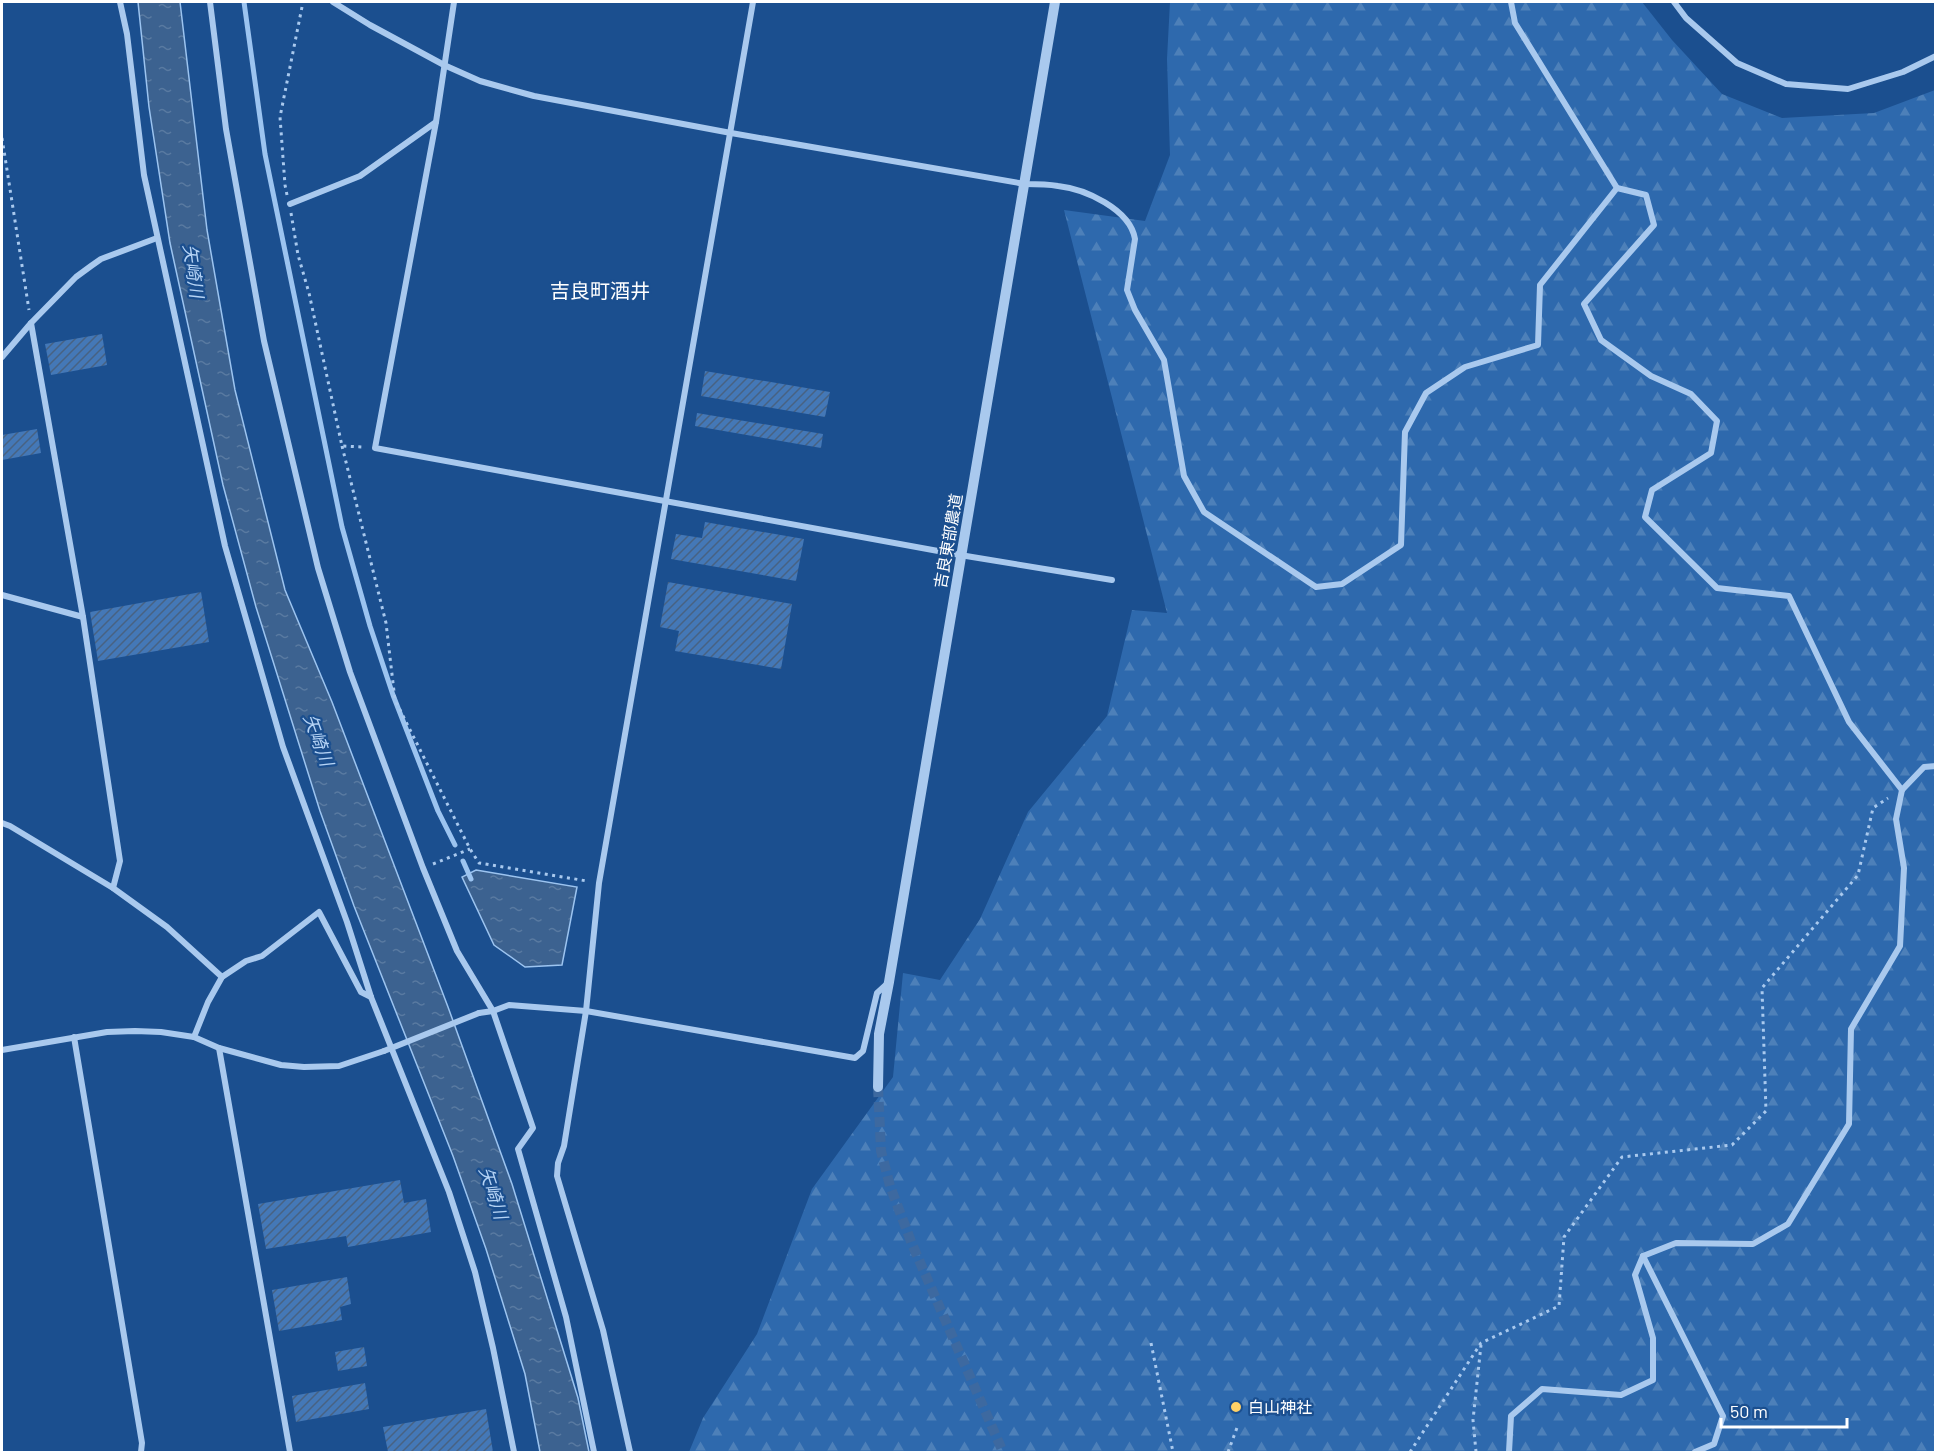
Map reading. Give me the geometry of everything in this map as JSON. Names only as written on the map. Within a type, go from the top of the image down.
[{"type":"street","points":[[120,2],[127,34],[144,175],[225,546],[283,747],[347,922],[371,997],[449,1192],[475,1272],[514,1452]]},
{"type":"street","points":[[210,2],[226,129],[264,341],[318,568],[350,672],[423,868],[457,951],[493,1011],[533,1128],[518,1149],[566,1317],[594,1452]]},
{"type":"street","points":[[333,2],[370,26],[444,65],[480,81],[534,96],[730,133],[1025,184],[1060,186],[1107,203],[1123,216],[1135,238],[1127,290],[1135,310],[1164,360],[1184,476],[1204,512],[1316,587],[1342,584],[1401,545],[1405,432],[1426,393],[1465,367],[1539,345],[1540,285],[1617,188]]},
{"type":"street","points":[[454,2],[436,122],[375,448],[960,555],[1112,580]]},
{"type":"street","points":[[630,1452],[603,1330],[557,1176],[586,1011],[599,883],[753,2]]},
{"type":"street","name":"吉良東部農道","points":[[878,1087],[879,1034],[1055,2]]},
{"type":"street","points":[[1510,2],[1515,23],[1617,188],[1646,195],[1654,225],[1584,304],[1601,340],[1651,376],[1691,394],[1717,422],[1712,453],[1652,490],[1645,517],[1717,588],[1789,596],[1848,722],[1902,790]]},
{"type":"street","points":[[1674,2],[1686,18],[1737,63],[1786,84],[1848,89],[1903,72],[1935,56]]},
{"type":"street","points":[[290,204],[360,176],[436,122]]},
{"type":"street","points":[[2,357],[76,277],[101,259],[157,238]]},
{"type":"street","points":[[31,323],[83,617],[120,861],[113,888]]},
{"type":"street","points":[[2,595],[83,617]]},
{"type":"street","points":[[1509,1452],[1511,1416],[1542,1389],[1621,1395],[1653,1380],[1653,1338],[1635,1275],[1643,1256],[1676,1243],[1753,1244],[1788,1224],[1849,1124],[1851,1029],[1900,946],[1904,868],[1896,819],[1902,790],[1924,767],[1935,766]]},
{"type":"street","points":[[2,824],[10,826],[113,888],[167,927],[222,977]]},
{"type":"street","points":[[194,1037],[208,1002],[222,977],[246,961],[262,956],[319,912],[361,992],[371,997]]},
{"type":"street","points":[[2,1050],[107,1032],[161,1032],[194,1037],[219,1048],[270,1062],[303,1067],[339,1066],[384,1052],[479,1013],[510,1005],[586,1011],[855,1058],[863,1051],[877,993],[889,982]]},
{"type":"street","points":[[74,1037],[142,1443],[141,1452]]},
{"type":"street","points":[[219,1048],[290,1452]]},
{"type":"street","points":[[1643,1256],[1723,1416],[1714,1444],[1695,1452]]},
{"type":"path","points":[[303,2],[280,117],[285,185],[298,255],[309,293],[342,446],[386,623],[395,700],[479,863],[599,883]]},
{"type":"path","points":[[2,138],[31,323]]},
{"type":"path","points":[[342,446],[375,448]]},
{"type":"path","points":[[1410,1452],[1482,1343],[1559,1306],[1564,1237],[1622,1157],[1732,1144],[1766,1111],[1762,988],[1858,875],[1873,808],[1902,790]]},
{"type":"path","points":[[423,868],[470,849]]},
{"type":"path","points":[[1151,1343],[1173,1452]]},
{"type":"path","points":[[1476,1452],[1473,1420],[1482,1343]]},
{"type":"path","points":[[1228,1452],[1238,1425]]},
{"type":"green space","points":[[1170,2],[1642,2],[1672,40],[1722,94],[1782,118],[1874,113],[1935,90],[1935,1452],[689,1452],[703,1418],[757,1334],[812,1189],[893,1077],[903,973],[940,980],[980,919],[1028,812],[1107,716],[1132,610],[1167,613],[1064,210],[1145,221],[1170,155],[1167,59]]},
{"type":"water","name":"矢崎川","points":[[138,2],[180,2],[207,230],[235,390],[285,590],[332,702],[448,1007],[512,1184],[578,1398],[589,1452],[540,1452],[525,1374],[486,1249],[453,1156],[354,906],[320,811],[256,607],[223,485],[170,243],[149,107]]},
{"type":"water","points":[[476,870],[577,887],[562,965],[525,967],[494,945],[462,877]]},
{"type":"building","points":[[102,334],[107,365],[51,375],[45,344]]},
{"type":"building","points":[[705,371],[830,392],[825,417],[701,396]]},
{"type":"building","points":[[697,413],[823,434],[821,448],[695,426]]},
{"type":"building","points":[[37,429],[41,453],[2,460],[2,435]]},
{"type":"building","points":[[705,522],[804,539],[796,581],[671,559],[676,534],[702,538]]},
{"type":"building","points":[[668,582],[792,604],[781,669],[675,651],[679,631],[660,627]]},
{"type":"building","points":[[201,592],[209,642],[98,661],[90,612]]},
{"type":"building","points":[[400,1180],[404,1203],[426,1199],[431,1232],[348,1247],[346,1236],[266,1249],[258,1204]]},
{"type":"building","points":[[347,1277],[351,1304],[340,1307],[342,1320],[279,1331],[272,1290]]},
{"type":"building","points":[[364,1347],[367,1366],[338,1371],[335,1352]]},
{"type":"building","points":[[365,1383],[369,1409],[296,1422],[292,1396]]},
{"type":"building","points":[[486,1409],[493,1452],[388,1452],[383,1427]]},
{"type":"waterway","points":[[244,2],[265,154],[342,527],[370,626],[393,695],[438,811],[455,845]]},
{"type":"waterway","points":[[463,861],[471,879]]},
{"type":"tunnel","points":[[878,1087],[881,1151],[890,1186],[912,1244],[1003,1452]]},
{"type":"place","name":"白山神社","points":[[1236,1407]]},
{"type":"district","name":"吉良町酒井","points":[[600,291]]}]
